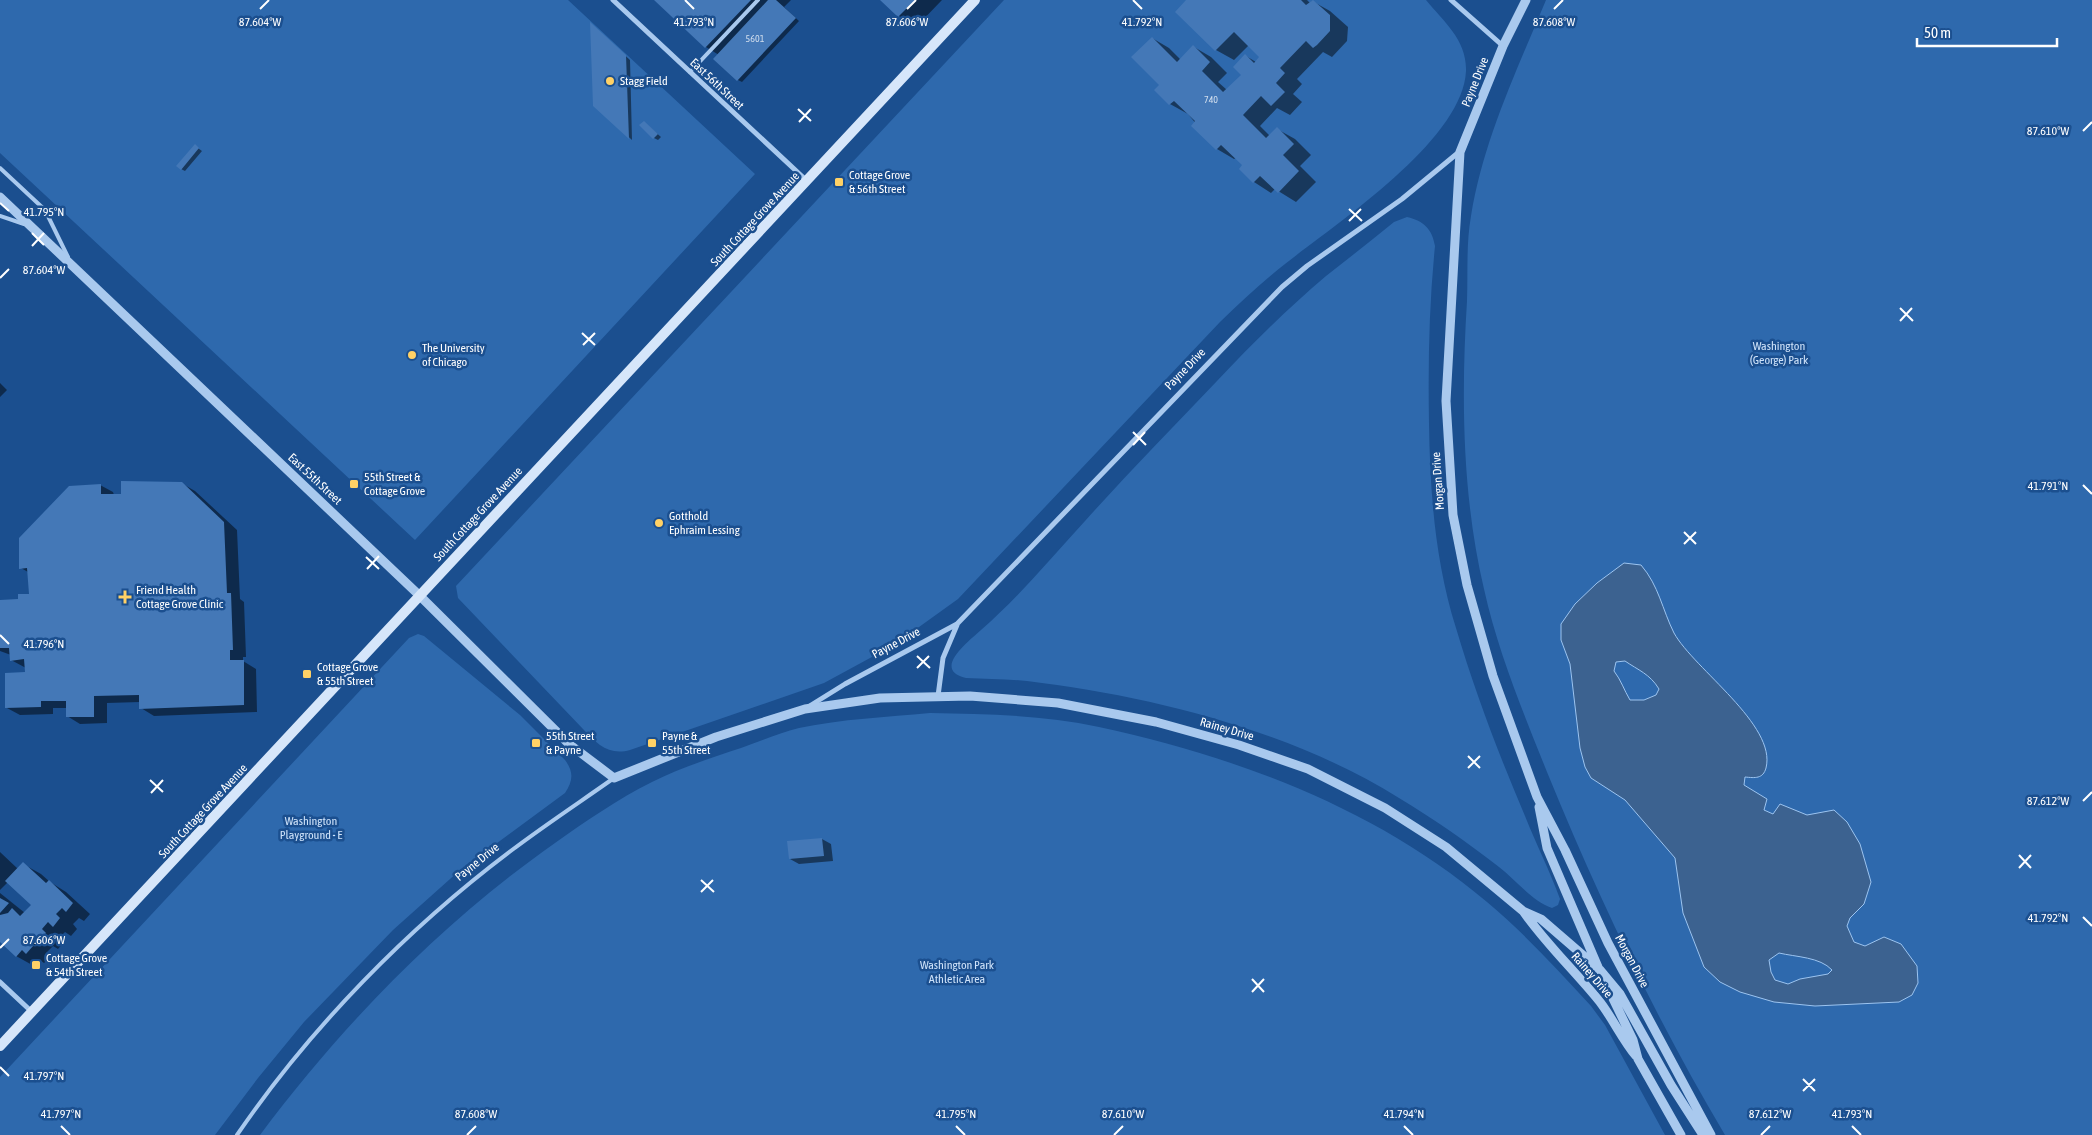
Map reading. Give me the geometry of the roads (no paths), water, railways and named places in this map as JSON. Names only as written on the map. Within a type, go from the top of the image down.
[{"type":"main road","name":"South Cottage Grove Avenue","points":[[0,1046],[975,0]]},
{"type":"street","name":"East 56th Street","points":[[613,0],[807,182]]},
{"type":"street","points":[[1451,0],[1503,46]]},
{"type":"street","name":"Payne Drive","points":[[805,708],[845,684],[957,624],[1282,287],[1307,266],[1402,199],[1460,152],[1503,46],[1526,0]]},
{"type":"street","name":"Morgan Drive","points":[[1460,152],[1446,401],[1453,515],[1467,586],[1493,676],[1537,797],[1565,850],[1608,943],[1711,1135]]},
{"type":"street","name":"East 55th Street","points":[[0,197],[420,596],[569,744],[614,778]]},
{"type":"street","points":[[938,696],[943,658],[957,624]]},
{"type":"street","name":"Rainey Drive","points":[[880,698],[970,696],[1058,703],[1156,722],[1239,745],[1308,769],[1385,808],[1446,847],[1523,911],[1540,935],[1583,981],[1607,1011],[1624,1043],[1638,1059]]},
{"type":"street","name":"Payne Drive","points":[[614,778],[716,737],[805,708],[880,698]]},
{"type":"street","name":"Morgan Drive","points":[[1537,797],[1547,848],[1600,970],[1633,1040],[1638,1059],[1681,1135]]},
{"type":"street","name":"Rainey Drive","points":[[1523,911],[1541,919],[1600,970]]},
{"type":"street","points":[[1600,970],[1620,994],[1671,1085],[1703,1135]]},
{"type":"street","points":[[0,982],[32,1012]]},
{"type":"lane","points":[[690,72],[758,0]]},
{"type":"lane","points":[[0,168],[45,210],[72,266]]},
{"type":"lane","points":[[0,216],[30,226]]},
{"type":"lane","name":"Payne Drive","points":[[237,1135],[253,1110],[327,1021],[380,964],[438,911],[511,851],[614,778]]},
{"type":"place","name":"Stagg Field","points":[[610,81]]},
{"type":"place","name":"Cottage Grove & 56th Street","points":[[839,182]]},
{"type":"place","name":"The University of Chicago","points":[[412,355]]},
{"type":"place","name":"55th Street & Cottage Grove","points":[[354,484]]},
{"type":"place","name":"Gotthold Ephraim Lessing","points":[[659,523]]},
{"type":"place","name":"Friend Health Cottage Grove Clinic","points":[[125,597]]},
{"type":"place","name":"Cottage Grove & 55th Street","points":[[307,674]]},
{"type":"place","name":"55th Street & Payne","points":[[536,743]]},
{"type":"place","name":"Payne & 55th Street","points":[[652,743]]},
{"type":"place","name":"Cottage Grove & 54th Street","points":[[36,965]]},
{"type":"park label","name":"Washington (George) Park","points":[[1779,353]]},
{"type":"park label","name":"Washington Playground - E","points":[[311,828]]},
{"type":"park label","name":"Washington Park Athletic Area","points":[[957,972]]}]
